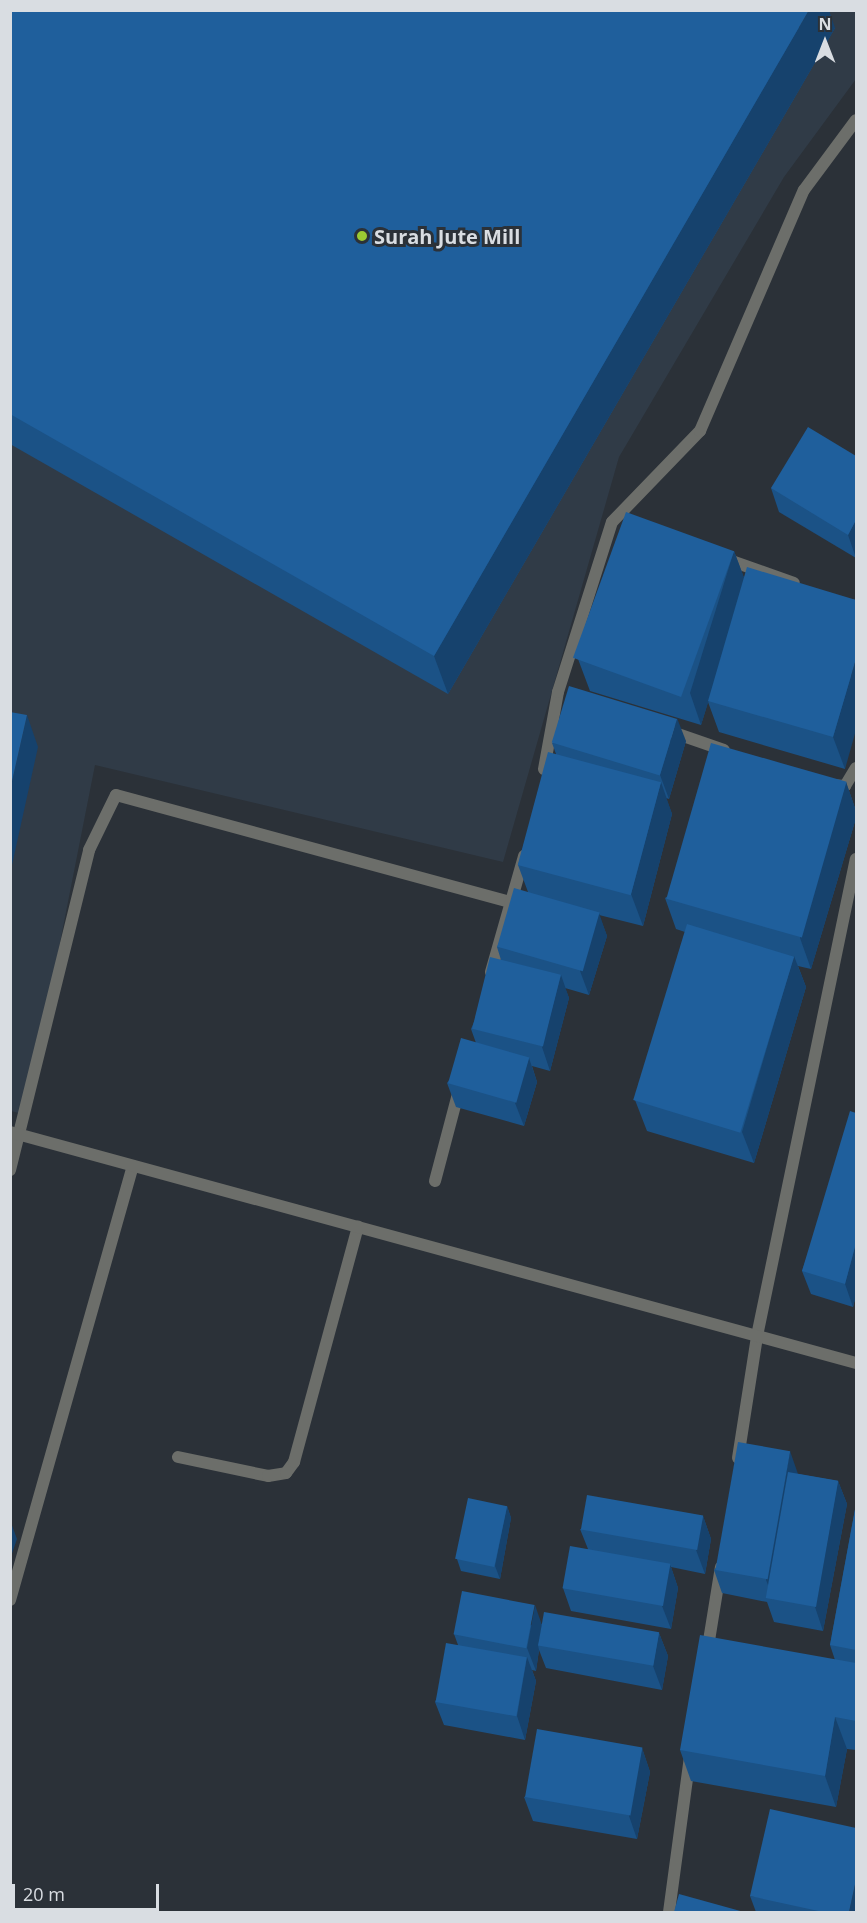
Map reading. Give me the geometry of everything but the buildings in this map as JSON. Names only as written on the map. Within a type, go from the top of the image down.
[{"type":"street","points":[[542,786],[558,692],[612,522],[700,431],[804,190],[856,120]]},
{"type":"street","points":[[612,522],[632,529]]},
{"type":"street","points":[[709,553],[805,587]]},
{"type":"street","points":[[558,692],[576,699]]},
{"type":"street","points":[[655,726],[733,753]]},
{"type":"street","points":[[812,781],[845,786],[856,768]]},
{"type":"street","points":[[10,1170],[14,1133],[89,850],[116,795],[510,902]]},
{"type":"street","points":[[486,991],[529,841]]},
{"type":"street","points":[[735,1474],[757,1336],[856,859]]},
{"type":"street","points":[[435,1181],[462,1081]]},
{"type":"street","points":[[14,1133],[856,1363]]},
{"type":"street","points":[[10,1600],[132,1166]]},
{"type":"street","points":[[178,1457],[268,1476],[286,1473],[294,1462],[358,1227]]},
{"type":"street","points":[[704,1669],[722,1555]]},
{"type":"street","points":[[669,1912],[693,1736]]},
{"type":"shaded area","name":"Surah Jute Mill","points":[[11,11],[856,11],[856,79],[784,177],[619,457],[503,862],[95,765],[26,1115],[11,1111]]},
{"type":"place","name":"Surah Jute Mill","points":[[362,236]]}]
